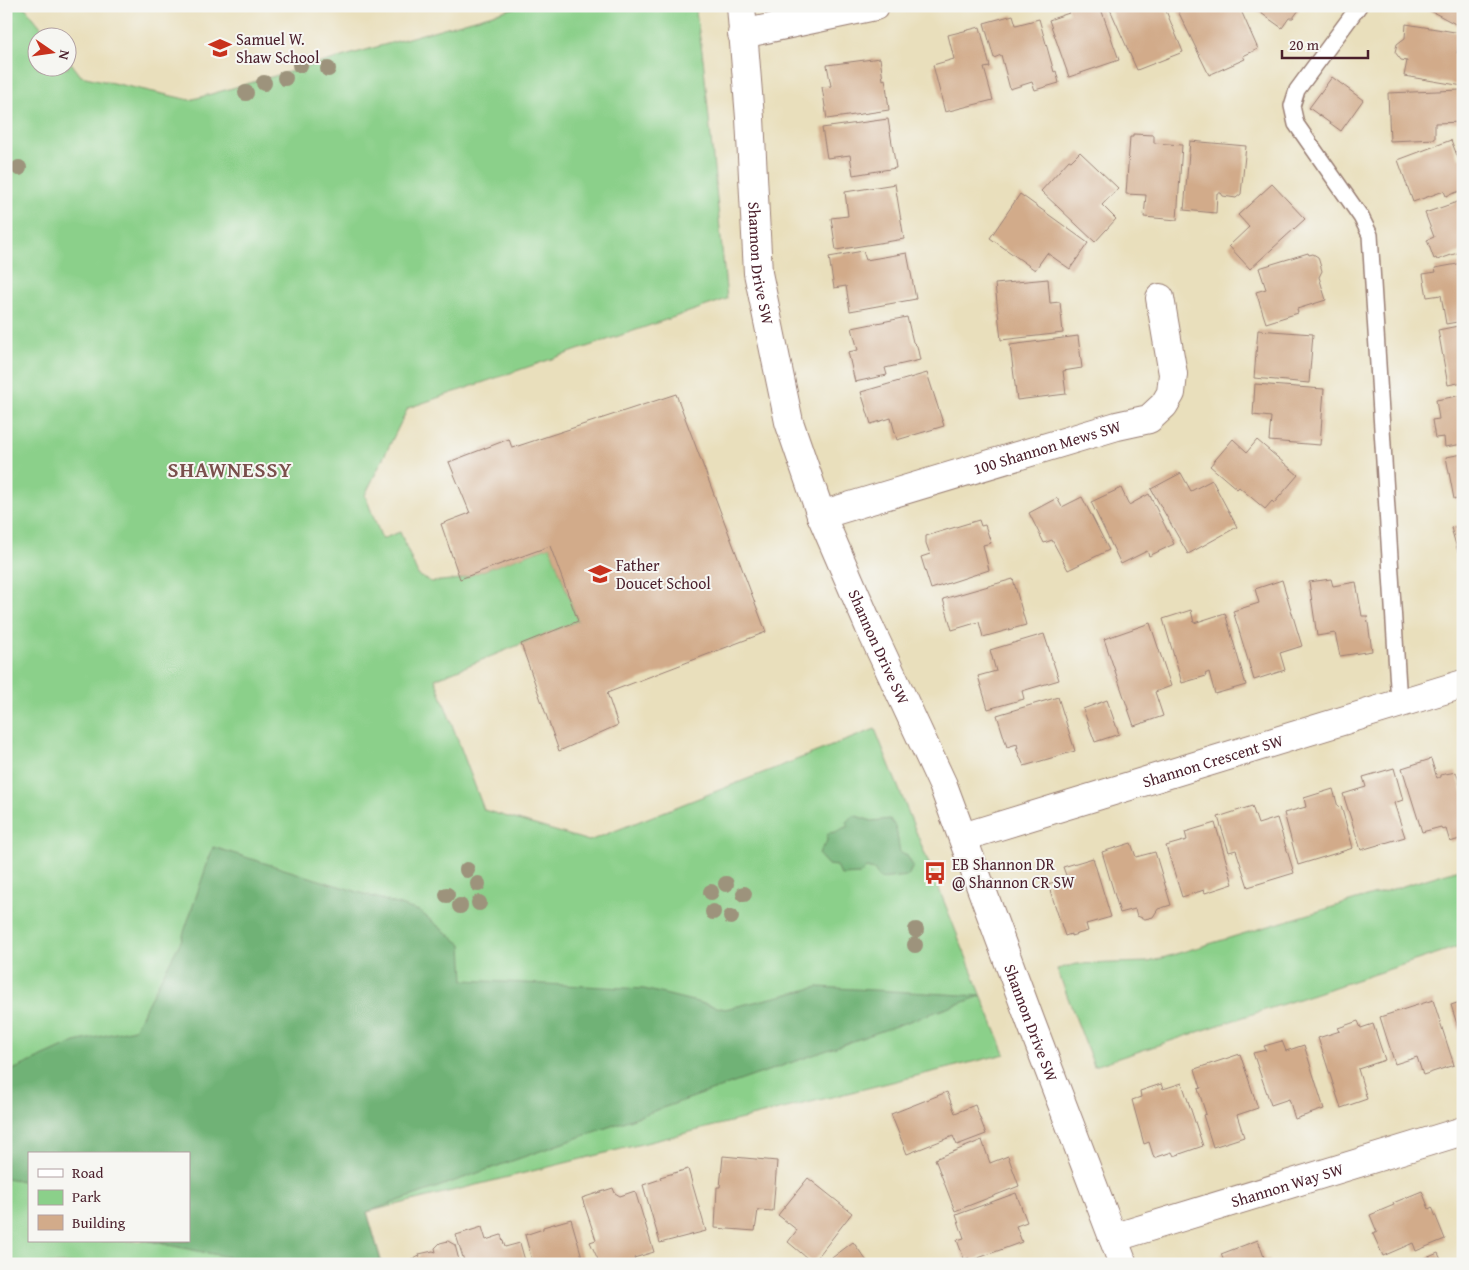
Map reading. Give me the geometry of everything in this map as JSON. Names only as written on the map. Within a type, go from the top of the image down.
[{"type":"street","name":"Shannon Drive SW","points":[[741,6],[750,118],[758,273],[789,422],[821,515],[869,626],[943,785],[1123,1264]]},
{"type":"street","points":[[742,34],[875,6]]},
{"type":"street","name":"100 Shannon Mews SW","points":[[821,515],[1149,418],[1164,405],[1171,393],[1174,374],[1160,298]]},
{"type":"street","name":"Shannon Crescent SW","points":[[963,837],[1463,684]]},
{"type":"street","name":"Shannon Way SW","points":[[1113,1238],[1463,1131]]},
{"type":"lane","points":[[1359,6],[1298,90],[1292,106],[1296,124],[1361,217],[1370,235],[1399,703]]},
{"type":"green space","points":[[6,6],[24,6],[42,28],[28,28],[28,78],[78,78],[78,72],[81,76],[190,100],[521,6],[695,6],[703,58],[727,299],[408,408],[365,495],[382,539],[400,532],[418,575],[431,582],[460,579],[550,546],[578,621],[435,679],[484,810],[589,841],[875,729],[1005,1054],[367,1212],[382,1264],[6,1264]]},
{"type":"green space","points":[[853,815],[872,821],[890,819],[896,828],[900,853],[906,854],[913,866],[908,876],[880,879],[874,870],[866,868],[860,874],[841,875],[836,866],[828,865],[819,855],[821,849],[826,844],[828,833],[848,826],[846,822]]},
{"type":"green space","points":[[213,847],[419,911],[462,945],[464,980],[644,989],[725,1009],[818,987],[981,996],[367,1212],[382,1264],[244,1264],[242,1260],[154,1242],[190,1242],[190,1152],[28,1152],[28,1182],[6,1178],[6,1073],[75,1042],[134,1029],[181,941]]},
{"type":"green space","points":[[1463,868],[1463,945],[1094,1066],[1057,969],[1077,964],[1149,962]]},
{"type":"building","points":[[1067,6],[1100,6],[1119,60],[1069,77],[1049,20],[1069,13]]},
{"type":"building","points":[[1164,6],[1183,52],[1137,70],[1109,7]]},
{"type":"building","points":[[1215,6],[1218,12],[1228,6],[1239,6],[1258,49],[1243,56],[1245,59],[1209,75],[1176,7]]},
{"type":"building","points":[[1251,6],[1298,6],[1299,10],[1293,18],[1289,18],[1282,28]]},
{"type":"building","points":[[1428,6],[1463,6],[1463,28],[1427,9]]},
{"type":"building","points":[[1013,15],[1016,25],[1039,19],[1059,83],[1035,90],[1032,82],[1010,89],[1001,55],[994,58],[984,23]]},
{"type":"building","points":[[1406,24],[1461,33],[1457,53],[1463,54],[1463,86],[1404,76],[1407,61],[1401,60],[1395,52],[1397,44],[1405,38]]},
{"type":"building","points":[[980,27],[990,67],[984,68],[993,100],[945,112],[933,65],[954,59],[948,35]]},
{"type":"building","points":[[880,58],[889,110],[827,119],[822,87],[831,86],[827,65]]},
{"type":"building","points":[[1332,77],[1363,100],[1341,131],[1309,108]]},
{"type":"building","points":[[1461,90],[1463,122],[1435,123],[1435,139],[1390,141],[1388,93]]},
{"type":"building","points":[[888,119],[896,168],[853,175],[850,155],[827,158],[822,128]]},
{"type":"building","points":[[1133,134],[1154,135],[1154,143],[1182,145],[1177,220],[1144,217],[1146,195],[1126,194],[1130,137],[1133,137]]},
{"type":"building","points":[[1451,140],[1458,158],[1463,157],[1463,190],[1446,196],[1444,191],[1413,202],[1398,160]]},
{"type":"building","points":[[1190,141],[1246,146],[1241,194],[1236,198],[1217,193],[1216,213],[1184,210]]},
{"type":"building","points":[[1080,152],[1118,188],[1102,205],[1116,219],[1095,242],[1041,191],[1069,160],[1071,161]]},
{"type":"building","points":[[895,184],[904,239],[836,250],[831,218],[848,216],[845,192]]},
{"type":"building","points":[[1272,184],[1305,219],[1250,269],[1229,246],[1249,227],[1238,215]]},
{"type":"building","points":[[1020,194],[1088,243],[1070,269],[1047,253],[1035,270],[990,238]]},
{"type":"building","points":[[1463,200],[1463,251],[1437,260],[1436,258],[1434,259],[1427,240],[1434,237],[1425,213]]},
{"type":"building","points":[[863,251],[866,260],[907,253],[916,299],[850,311],[846,286],[834,288],[829,257]]},
{"type":"building","points":[[1308,253],[1318,257],[1322,271],[1319,277],[1326,300],[1297,309],[1298,313],[1266,323],[1256,292],[1266,289],[1259,268]]},
{"type":"building","points":[[1463,263],[1463,321],[1446,324],[1441,295],[1427,297],[1423,274],[1436,272],[1435,268]]},
{"type":"building","points":[[1048,279],[1050,303],[1060,302],[1063,333],[1001,340],[995,284]]},
{"type":"building","points":[[907,317],[920,360],[885,368],[887,375],[855,382],[848,352],[858,350],[852,328]]},
{"type":"building","points":[[1463,325],[1463,382],[1448,385],[1438,330]]},
{"type":"building","points":[[1258,330],[1313,334],[1309,383],[1254,378]]},
{"type":"building","points":[[1078,336],[1082,368],[1063,371],[1066,394],[1017,400],[1010,345]]},
{"type":"building","points":[[927,373],[944,426],[897,440],[891,418],[871,424],[861,392]]},
{"type":"building","points":[[1255,384],[1324,389],[1320,445],[1269,441],[1271,417],[1253,415]]},
{"type":"building","points":[[676,394],[766,632],[607,693],[618,725],[559,751],[521,644],[578,621],[550,546],[460,579],[441,524],[470,513],[449,462],[509,439],[512,448]]},
{"type":"building","points":[[1463,395],[1463,444],[1445,447],[1444,437],[1435,438],[1432,420],[1439,419],[1436,400]]},
{"type":"building","points":[[1233,439],[1247,452],[1257,440],[1298,475],[1274,503],[1272,501],[1265,509],[1210,466]]},
{"type":"building","points":[[1463,454],[1463,511],[1459,512],[1457,498],[1454,499],[1446,457]]},
{"type":"building","points":[[1181,473],[1191,491],[1212,480],[1237,527],[1188,554],[1151,489]]},
{"type":"building","points":[[1121,488],[1129,505],[1149,494],[1174,544],[1149,556],[1147,551],[1121,564],[1091,502]]},
{"type":"building","points":[[1082,497],[1109,550],[1068,570],[1052,540],[1044,543],[1029,513],[1057,498],[1062,507]]},
{"type":"building","points":[[979,520],[981,526],[985,525],[991,543],[983,545],[989,570],[931,589],[921,557],[930,554],[926,543],[926,536]]},
{"type":"building","points":[[1463,522],[1463,551],[1458,552],[1451,528]]},
{"type":"building","points":[[1013,579],[1026,625],[983,637],[979,622],[952,630],[943,599]]},
{"type":"building","points":[[1331,579],[1333,586],[1356,582],[1362,616],[1367,616],[1372,651],[1340,656],[1335,633],[1317,636],[1309,582]]},
{"type":"building","points":[[1282,580],[1302,646],[1280,653],[1285,670],[1254,680],[1233,611],[1259,603],[1255,589]]},
{"type":"building","points":[[1191,610],[1194,623],[1225,613],[1246,685],[1215,694],[1209,672],[1205,674],[1206,676],[1182,683],[1163,619]]},
{"type":"building","points":[[1150,623],[1171,686],[1155,692],[1163,716],[1134,726],[1104,639]]},
{"type":"building","points":[[1044,634],[1059,680],[1022,691],[1024,699],[988,709],[978,676],[996,671],[990,650]]},
{"type":"building","points":[[1058,697],[1075,751],[1024,766],[1016,748],[1018,748],[1017,744],[1007,747],[997,715]]},
{"type":"building","points":[[1107,700],[1119,734],[1095,742],[1083,709]]},
{"type":"building","points":[[1431,759],[1437,778],[1440,775],[1456,772],[1463,793],[1463,838],[1450,842],[1446,829],[1442,830],[1441,827],[1422,832],[1402,768]]},
{"type":"building","points":[[1394,768],[1403,800],[1394,803],[1405,837],[1361,850],[1343,794],[1366,787],[1363,777]]},
{"type":"building","points":[[1333,789],[1338,807],[1341,806],[1353,848],[1298,865],[1284,813],[1306,807],[1304,798]]},
{"type":"building","points":[[1252,806],[1258,824],[1277,818],[1294,873],[1248,887],[1236,850],[1229,852],[1218,817]]},
{"type":"building","points":[[1215,823],[1233,884],[1205,893],[1204,890],[1182,897],[1166,846],[1187,840],[1185,832]]},
{"type":"building","points":[[1131,843],[1136,857],[1155,852],[1171,905],[1158,909],[1153,917],[1145,919],[1137,916],[1135,909],[1120,913],[1102,852]]},
{"type":"building","points":[[1093,858],[1111,917],[1086,924],[1088,931],[1065,936],[1048,884],[1067,878],[1063,867]]},
{"type":"building","points":[[1433,1000],[1454,1065],[1423,1075],[1417,1057],[1395,1064],[1380,1017]]},
{"type":"building","points":[[1463,1001],[1463,1040],[1462,1040],[1451,1005]]},
{"type":"building","points":[[1358,1021],[1361,1028],[1373,1024],[1385,1060],[1358,1069],[1367,1099],[1341,1108],[1318,1038],[1340,1031],[1338,1028]]},
{"type":"building","points":[[1282,1041],[1286,1051],[1304,1045],[1324,1109],[1295,1119],[1289,1099],[1271,1105],[1253,1053],[1266,1050],[1264,1046]]},
{"type":"building","points":[[1240,1054],[1258,1108],[1237,1115],[1244,1137],[1213,1147],[1203,1115],[1206,1114],[1198,1089],[1201,1088],[1195,1069]]},
{"type":"building","points":[[1182,1083],[1203,1146],[1174,1156],[1172,1152],[1154,1158],[1149,1142],[1144,1144],[1132,1100],[1141,1097],[1140,1091],[1161,1084],[1163,1089]]},
{"type":"building","points":[[947,1092],[955,1113],[975,1105],[986,1134],[957,1145],[953,1136],[907,1154],[891,1114]]},
{"type":"building","points":[[982,1140],[990,1163],[1008,1156],[1019,1186],[955,1211],[935,1159]]},
{"type":"building","points":[[723,1156],[777,1161],[773,1211],[758,1210],[755,1231],[715,1228],[717,1187],[720,1187]]},
{"type":"building","points":[[688,1169],[706,1231],[660,1243],[643,1185],[661,1179],[660,1177]]},
{"type":"building","points":[[808,1178],[852,1213],[813,1263],[788,1242],[797,1230],[778,1215]]},
{"type":"building","points":[[613,1188],[615,1193],[620,1196],[635,1191],[654,1252],[634,1258],[636,1264],[600,1264],[590,1242],[596,1240],[582,1198]]},
{"type":"building","points":[[1422,1191],[1429,1209],[1432,1207],[1445,1239],[1416,1251],[1413,1243],[1383,1256],[1373,1234],[1377,1232],[1370,1215]]},
{"type":"building","points":[[1016,1193],[1027,1222],[1016,1226],[1022,1242],[970,1261],[969,1258],[964,1259],[957,1240],[964,1238],[956,1215]]},
{"type":"building","points":[[571,1219],[584,1264],[533,1264],[525,1235],[543,1229],[543,1227]]},
{"type":"building","points":[[482,1227],[486,1240],[501,1235],[505,1247],[520,1243],[526,1264],[465,1264],[456,1235]]},
{"type":"building","points":[[1258,1240],[1265,1260],[1269,1259],[1270,1264],[1225,1264],[1221,1254]]},
{"type":"building","points":[[448,1241],[455,1245],[460,1264],[399,1264],[420,1256],[419,1254],[436,1252],[435,1248],[440,1243]]},
{"type":"building","points":[[853,1242],[869,1264],[824,1264]]},
{"type":"building","points":[[1438,1253],[1443,1264],[1412,1264]]},
{"type":"place","name":"Samuel W. Shaw School","points":[[220,48]]},
{"type":"place","name":"Father Doucet School","points":[[600,574]]},
{"type":"place","name":"EB Shannon DR @ Shannon CR SW","points":[[935,873]]},
{"type":"district","name":"SHAWNESSY","points":[[230,470]]}]
